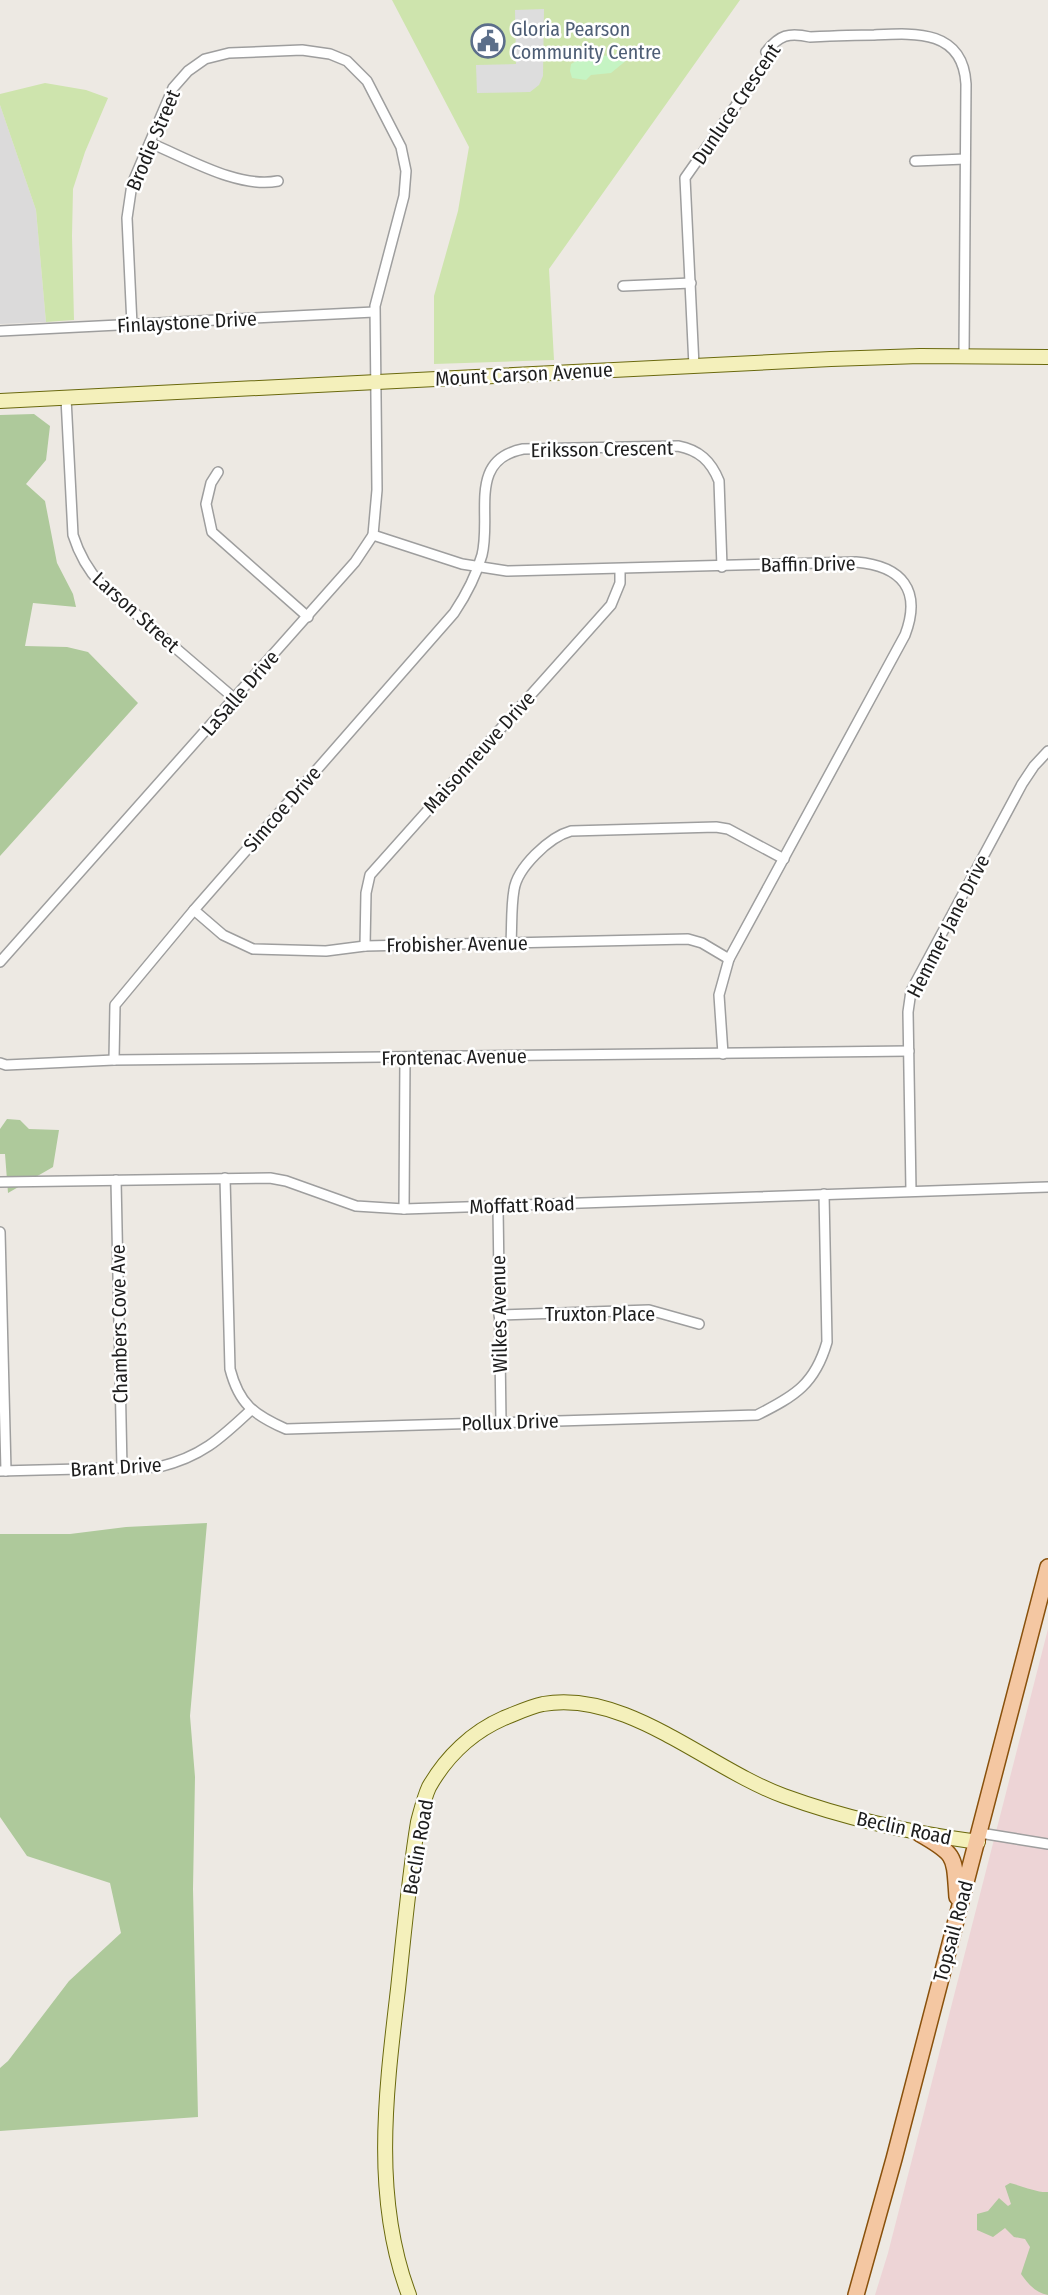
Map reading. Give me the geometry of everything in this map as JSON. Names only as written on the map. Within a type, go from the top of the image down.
[{"type":"main road","name":"Topsail Road","points":[[856,2295],[979,1837],[1048,1567]]},
{"type":"main road","points":[[920,1834],[942,1847],[954,1862],[958,1909]]},
{"type":"street","name":"Dunluce Crescent","points":[[694,366],[685,178],[770,57],[766,52],[776,41],[794,33],[810,37],[919,34],[932,36],[944,42],[958,57],[965,77],[964,356]]},
{"type":"street","name":"Brodie Street","points":[[132,325],[128,201],[132,184],[178,82],[193,66],[213,56],[238,52],[312,51],[330,54],[354,67],[372,88],[400,147],[406,171],[406,188],[377,292],[374,312],[377,381]]},
{"type":"street","points":[[150,143],[238,180],[259,183],[278,181]]},
{"type":"street","points":[[915,160],[965,159]]},
{"type":"street","points":[[623,286],[691,283]]},
{"type":"street","name":"Finlaystone Drive","points":[[0,332],[374,312]]},
{"type":"street","name":"Mount Carson Avenue","points":[[0,401],[889,357],[1048,357]]},
{"type":"street","name":"LaSalle Drive","points":[[0,962],[308,616],[355,562],[373,535],[378,478],[377,381]]},
{"type":"street","name":"Larson Street","points":[[66,398],[73,535],[79,553],[90,572],[101,584],[235,699]]},
{"type":"street","name":"Eriksson Crescent","points":[[478,568],[485,537],[485,486],[488,475],[503,456],[524,449],[678,446],[689,448],[707,460],[719,481],[722,567]]},
{"type":"street","points":[[218,472],[211,483],[206,504],[212,532],[308,616]]},
{"type":"street","name":"Baffin Drive","points":[[373,535],[478,568],[507,571],[870,563],[881,566],[903,580],[912,609],[904,635],[729,959],[719,995],[723,1054]]},
{"type":"street","name":"Simcoe Drive","points":[[114,1060],[115,1005],[194,910],[454,613],[478,568]]},
{"type":"street","name":"Maisonneuve Drive","points":[[365,946],[366,893],[370,875],[610,605],[620,583],[620,569]]},
{"type":"street","name":"Hemmer Jane Drive","points":[[911,1191],[909,1005],[911,991],[1022,784],[1048,751]]},
{"type":"street","points":[[511,943],[514,889],[520,874],[538,852],[559,834],[571,831],[716,827],[728,829],[784,859]]},
{"type":"street","name":"Frobisher Avenue","points":[[194,910],[223,935],[253,949],[326,951],[365,946],[688,939],[702,943],[729,959]]},
{"type":"street","name":"Frontenac Avenue","points":[[0,1064],[114,1060],[909,1051]]},
{"type":"street","points":[[404,1209],[405,1058]]},
{"type":"street","name":"Pollux Drive","points":[[225,1178],[230,1369],[235,1388],[251,1410],[265,1420],[286,1429],[757,1415],[802,1389],[814,1375],[827,1342],[824,1194]]},
{"type":"street","name":"Moffatt Road","points":[[0,1182],[278,1179],[356,1206],[404,1209],[1048,1187]]},
{"type":"street","name":"Chambers Cove Ave","points":[[116,1180],[122,1468]]},
{"type":"street","name":"Wilkes Avenue","points":[[498,1207],[501,1422]]},
{"type":"street","points":[[0,1232],[3,1471]]},
{"type":"street","name":"Truxton Place","points":[[499,1315],[649,1310],[699,1324]]},
{"type":"street","name":"Brant Drive","points":[[3,1471],[159,1467],[182,1462],[220,1439],[251,1410]]},
{"type":"street","name":"Beclin Road","points":[[410,2295],[390,2232],[387,2192],[385,2142],[392,2041],[418,1822],[428,1789],[446,1761],[468,1739],[495,1722],[542,1705],[584,1703],[630,1717],[743,1779],[783,1796],[845,1816],[920,1834],[979,1837]]},
{"type":"street","points":[[979,1837],[1048,1844]]},
{"type":"shaded area","points":[[544,9],[543,76],[539,85],[530,92],[477,93],[476,65],[516,64],[515,10]]},
{"type":"shaded area","points":[[0,105],[36,210],[46,322],[0,324]]},
{"type":"shaded area","points":[[1048,1629],[1048,2295],[875,2295],[888,2253]]},
{"type":"green space","points":[[392,0],[740,0],[549,269],[554,360],[434,364],[434,296],[458,211],[469,147]]},
{"type":"green space","points":[[625,47],[633,55],[611,73],[591,75],[586,80],[572,78],[571,64],[583,57],[618,55]]},
{"type":"green space","points":[[45,83],[86,90],[108,98],[85,152],[73,189],[74,320],[46,322],[36,210],[0,105],[0,94]]},
{"type":"green space","points":[[34,414],[50,426],[46,460],[26,484],[45,501],[57,563],[73,594],[76,607],[33,603],[25,646],[67,647],[88,652],[138,703],[0,856],[0,415]]},
{"type":"green space","points":[[7,1119],[20,1120],[29,1129],[59,1130],[53,1167],[8,1193],[5,1154],[0,1154],[0,1129]]},
{"type":"green space","points":[[207,1523],[190,1716],[195,1777],[193,1889],[198,2117],[0,2131],[0,2068],[8,2061],[69,1981],[121,1933],[110,1883],[27,1856],[0,1817],[0,1534],[70,1534],[126,1527]]},
{"type":"green space","points":[[1010,2183],[1048,2192],[1048,2295],[1033,2288],[1021,2274],[1030,2247],[1025,2239],[1014,2237],[1005,2228],[993,2237],[977,2230],[977,2214],[988,2211],[999,2198],[1008,2206],[1011,2204],[1005,2186]]},
{"type":"place","name":"Gloria Pearson Community Centre","points":[[488,41]]}]
